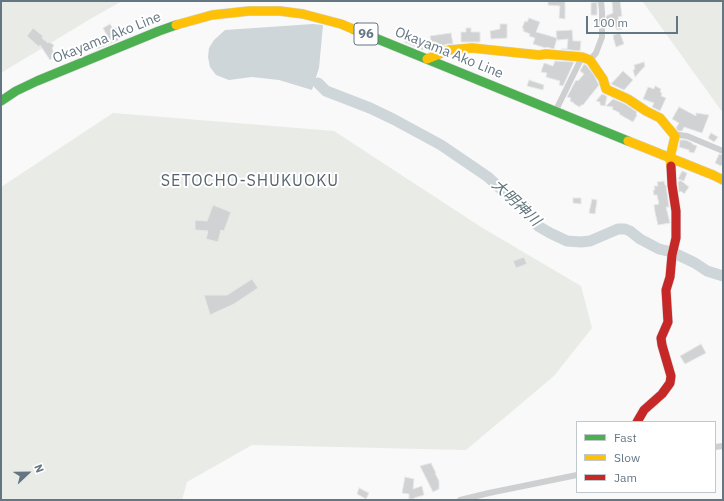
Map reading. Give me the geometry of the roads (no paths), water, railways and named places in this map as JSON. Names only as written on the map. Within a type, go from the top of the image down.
[{"type":"main road","name":"Okayama Ako Line","points":[[1,101],[16,91],[37,81],[159,31],[186,22],[212,15],[249,11],[280,11],[303,14],[341,24],[723,180]]},
{"type":"main road","points":[[427,58],[449,50],[472,48],[586,59],[603,79],[606,89],[628,99],[660,118],[675,136],[670,158],[676,211],[676,238],[672,255],[670,277],[666,290],[668,322],[661,338],[671,376],[670,383],[662,394],[644,410],[638,421]]},
{"type":"street","points":[[555,112],[586,59],[596,53],[602,37],[602,12],[600,1]]},
{"type":"street","points":[[675,136],[687,136],[723,151]]},
{"type":"street","points":[[460,500],[576,475]]},
{"type":"waterway","name":"大明神川","points":[[314,81],[318,83]]},
{"type":"waterway","name":"大明神川","points":[[318,83],[326,91],[370,108],[441,145],[488,177],[503,191],[522,204],[538,226],[550,233],[567,241],[581,242],[590,241],[618,229],[625,229],[659,249],[672,252],[695,263],[707,271],[723,276]]},
{"type":"district","name":"SETOCHO-SHUKUOKU","points":[[250,181]]}]
